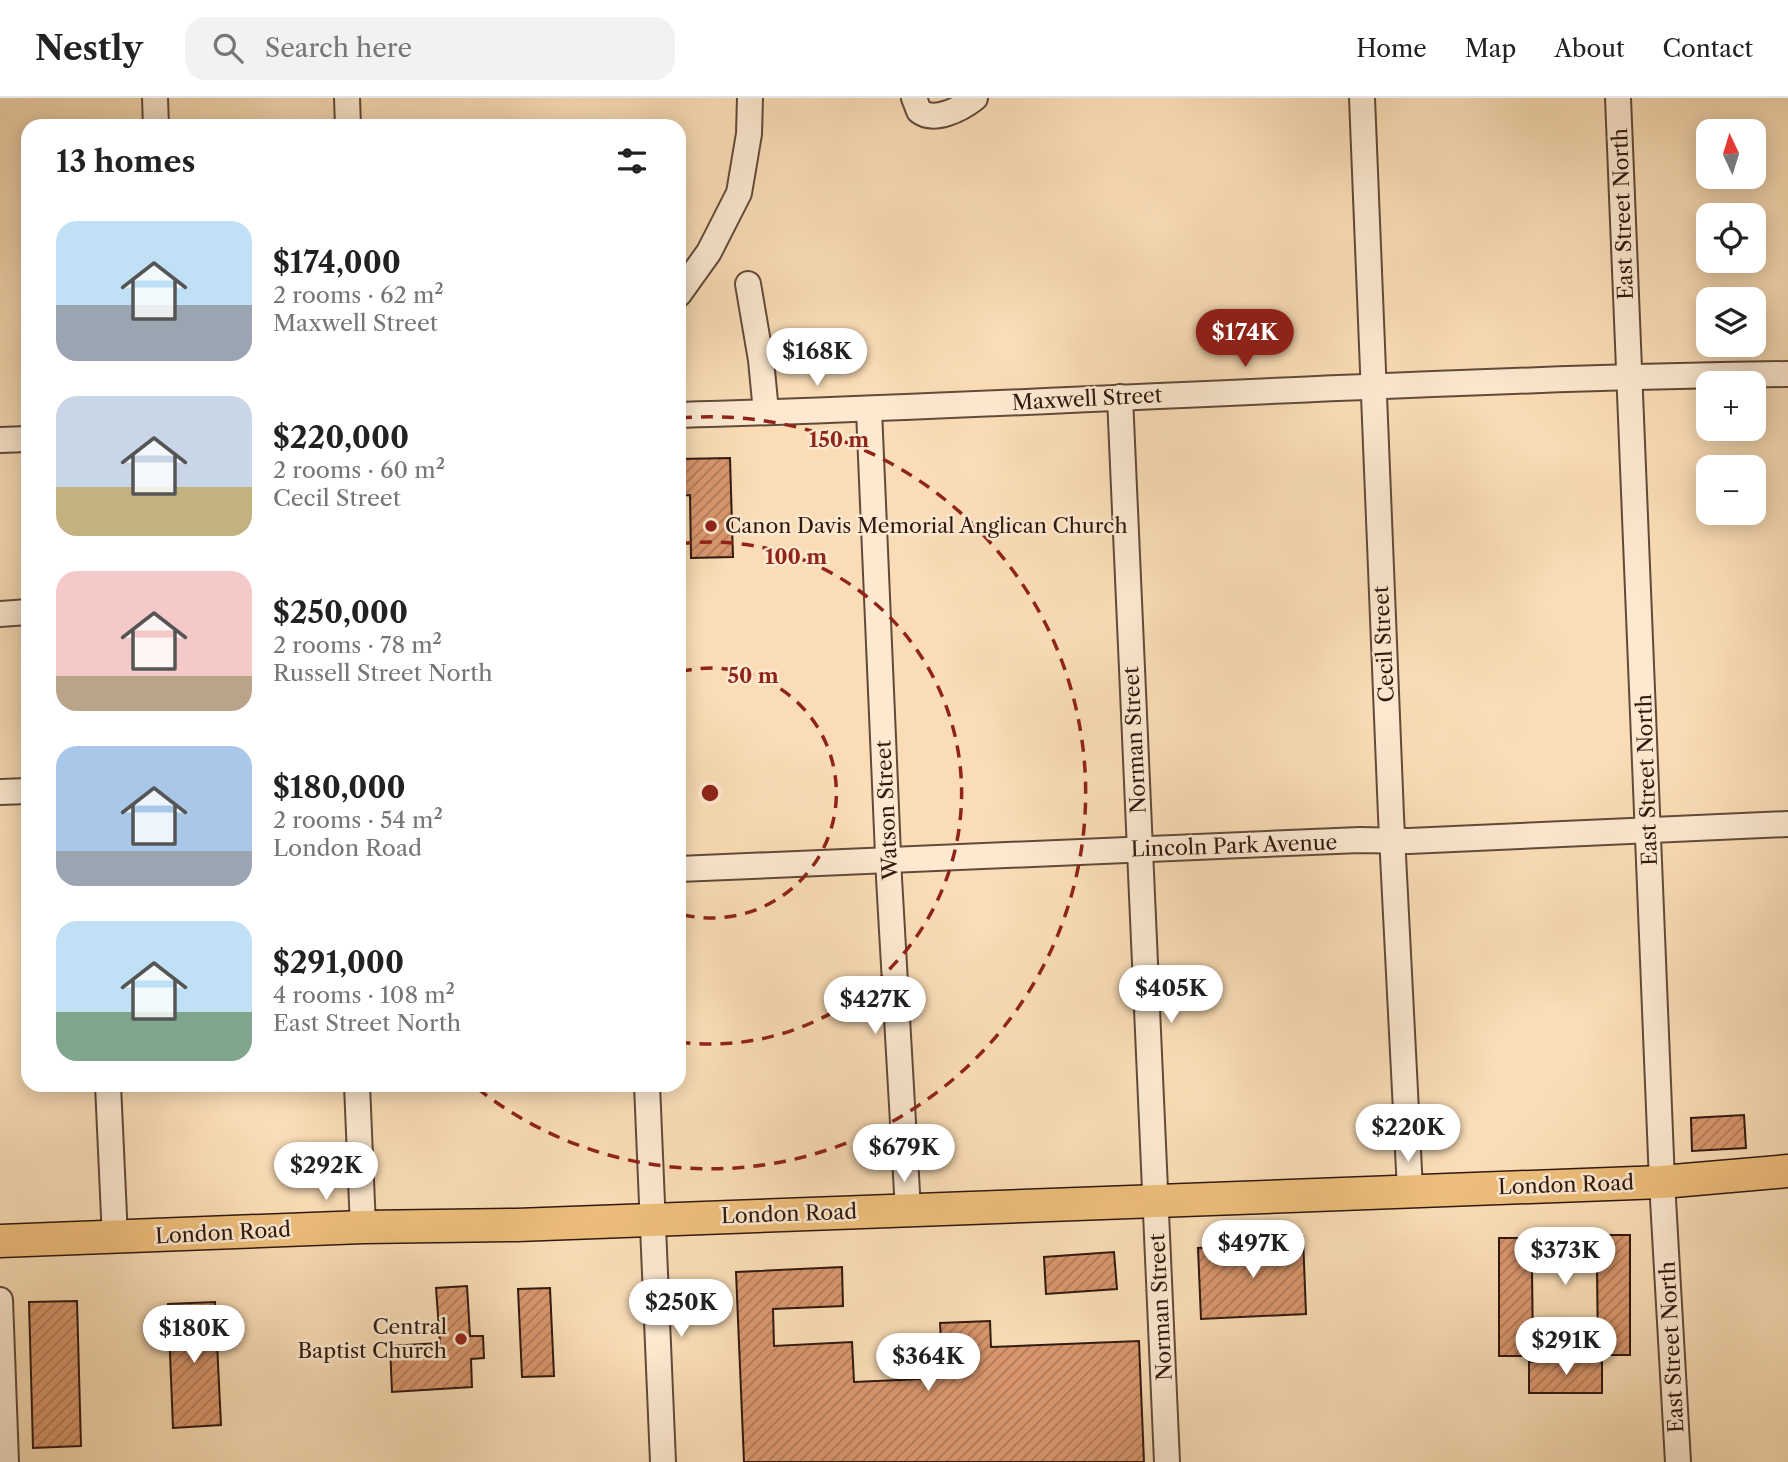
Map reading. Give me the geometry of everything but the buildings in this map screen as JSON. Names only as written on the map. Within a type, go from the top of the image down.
[{"type":"main road","name":"London Road","points":[[0,1241],[1662,1182],[1788,1171]]},
{"type":"street","points":[[155,98],[156,119]]},
{"type":"street","points":[[348,98],[348,119]]},
{"type":"street","points":[[686,284],[709,252],[738,193],[749,134],[750,98]]},
{"type":"street","points":[[914,98],[919,111],[930,117],[975,98]]},
{"type":"street","name":"Cecil Street","points":[[1362,98],[1392,842],[1410,1190]]},
{"type":"street","name":"East Street North","points":[[1618,98],[1662,1182],[1678,1462]]},
{"type":"street","points":[[748,284],[761,360],[766,412]]},
{"type":"street","name":"Maxwell Street","points":[[686,415],[869,410],[1630,376],[1788,374]]},
{"type":"street","name":"Norman Street","points":[[1120,397],[1167,1462]]},
{"type":"street","name":"Watson Street","points":[[869,410],[908,1210]]},
{"type":"street","points":[[0,440],[21,439]]},
{"type":"street","points":[[0,614],[21,612]]},
{"type":"street","points":[[0,792],[21,791]]},
{"type":"street","name":"Lincoln Park Avenue","points":[[686,869],[1788,824]]},
{"type":"street","points":[[108,1092],[115,1238]]},
{"type":"street","points":[[357,1092],[363,1227]]},
{"type":"street","points":[[647,1092],[663,1462]]},
{"type":"street","points":[[0,1300],[6,1462]]},
{"type":"place","name":"Canon Davis Memorial Anglican Church","points":[[711,526]]},
{"type":"place","name":"Central Baptist Church","points":[[461,1339]]}]
